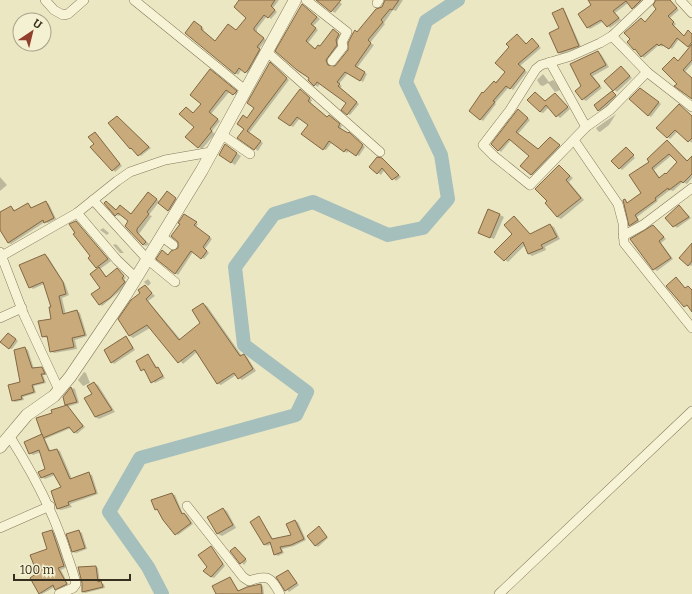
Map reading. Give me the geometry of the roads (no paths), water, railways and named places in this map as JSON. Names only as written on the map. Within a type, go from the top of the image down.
[{"type":"street","points":[[45,0],[54,10],[63,15],[68,14],[84,0]]},
{"type":"street","points":[[134,0],[245,90]]},
{"type":"street","points":[[0,447],[10,437],[27,414],[47,401],[59,390],[78,365],[136,278],[211,152],[295,0]]},
{"type":"street","points":[[306,0],[347,32],[342,42],[343,47],[332,61]]},
{"type":"street","points":[[647,72],[610,110],[586,127],[530,185],[494,156],[483,144],[510,110],[536,69],[550,62],[561,60],[588,50],[612,36],[650,0]]},
{"type":"street","points":[[680,0],[692,13]]},
{"type":"street","points":[[612,36],[647,72],[692,107]]},
{"type":"street","points":[[266,52],[380,152]]},
{"type":"street","points":[[550,62],[586,127]]},
{"type":"street","points":[[221,134],[250,154]]},
{"type":"street","points":[[574,140],[618,204],[623,223],[624,243],[692,328]]},
{"type":"street","points":[[59,390],[22,308],[1,255],[77,213],[117,180],[144,166],[165,160],[211,152]]},
{"type":"street","points":[[623,236],[643,225],[692,188]]},
{"type":"street","points":[[93,200],[147,259],[175,282]]},
{"type":"street","points":[[77,213],[117,260],[136,278]]},
{"type":"street","points":[[161,236],[174,246]]},
{"type":"street","points":[[0,318],[22,308]]},
{"type":"street","points":[[499,594],[692,411]]},
{"type":"street","points":[[10,437],[34,476],[50,506],[62,539],[75,582],[73,588],[58,594]]},
{"type":"street","points":[[0,528],[50,506]]},
{"type":"street","points":[[187,506],[243,578],[249,581],[264,576],[270,578],[280,594]]},
{"type":"waterway","points":[[162,594],[148,567],[109,512],[140,458],[296,415],[307,392],[244,345],[235,267],[274,214],[313,202],[388,235],[423,228],[448,199],[441,155],[406,82],[426,21],[458,0]]}]
